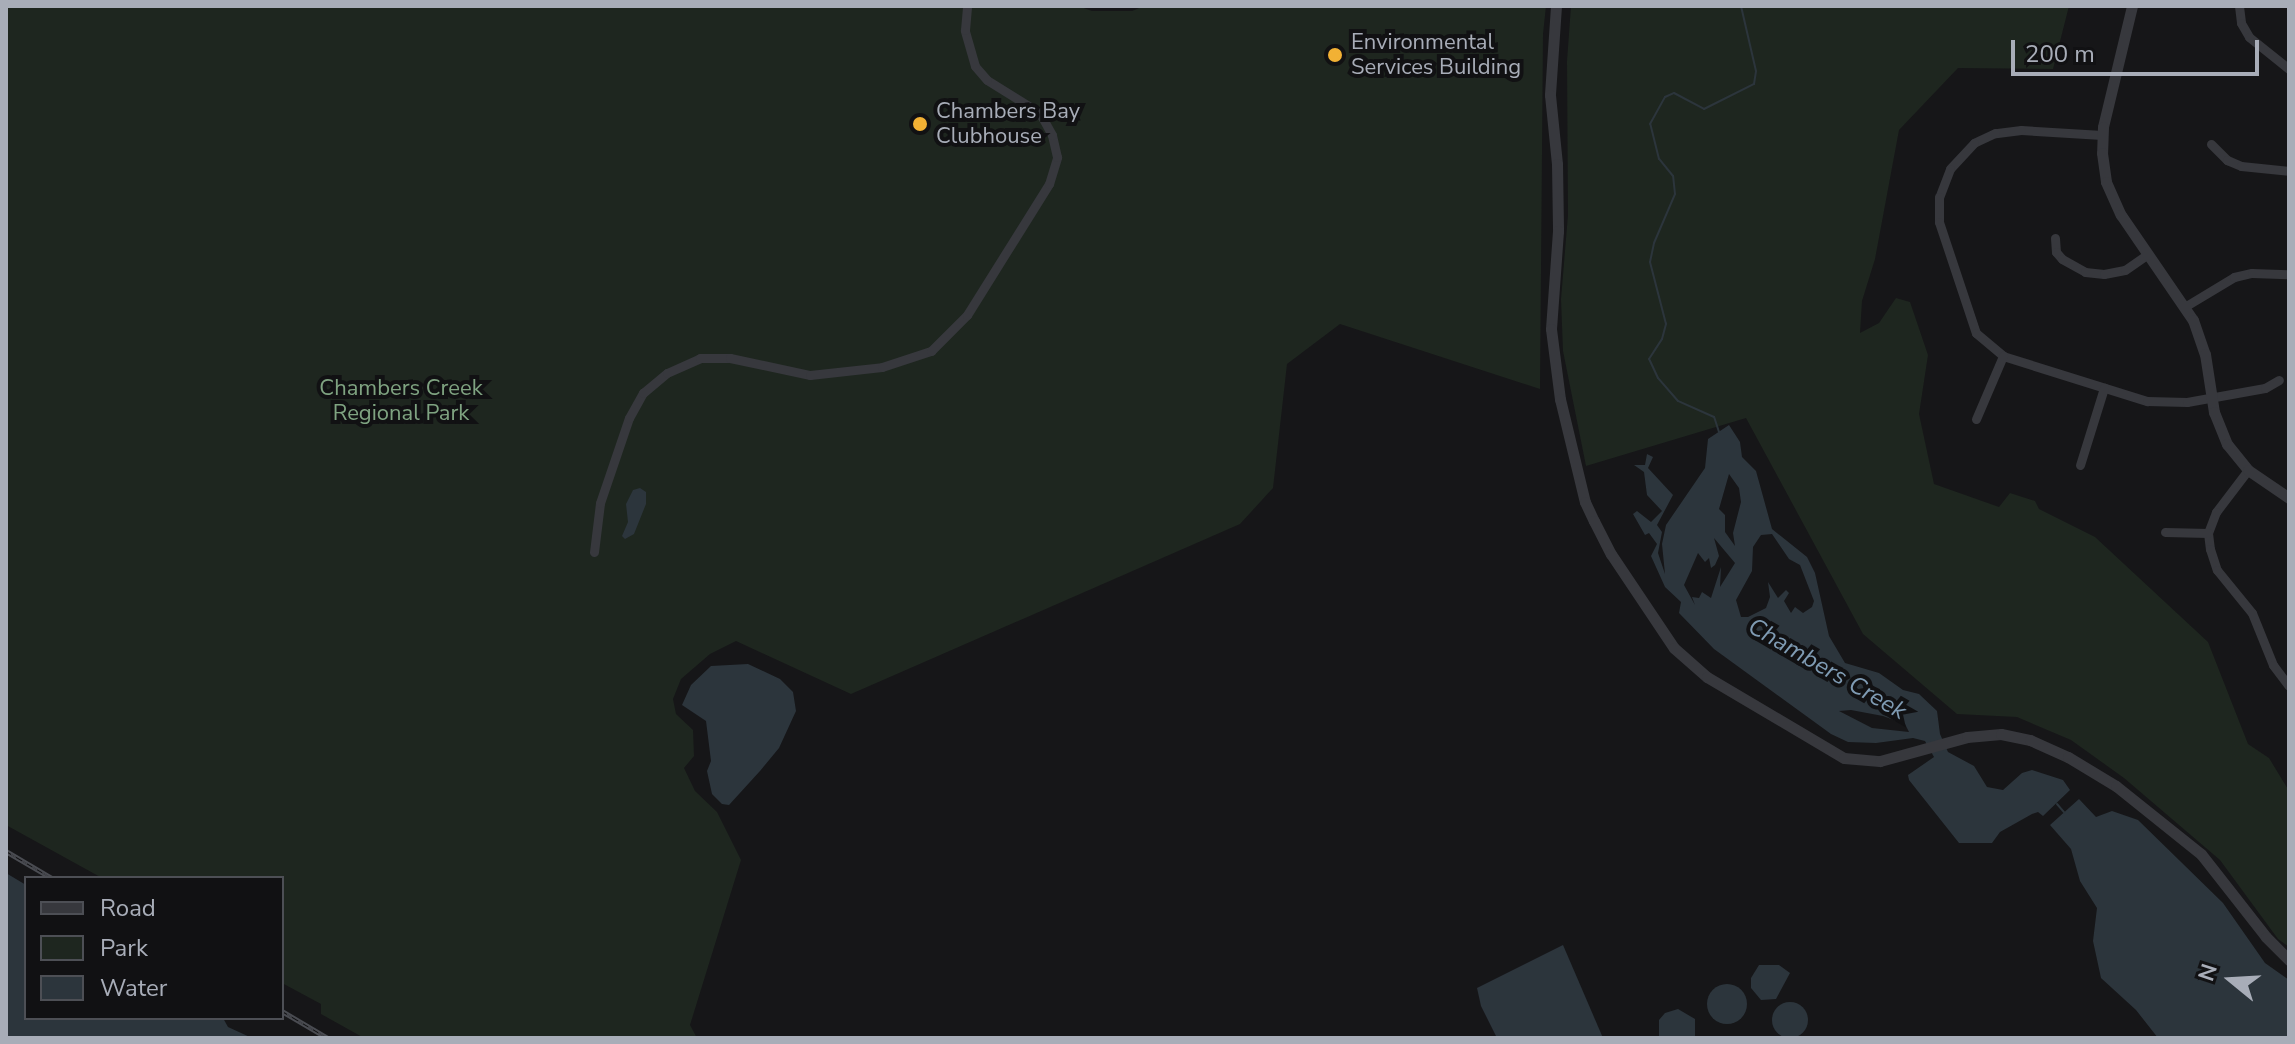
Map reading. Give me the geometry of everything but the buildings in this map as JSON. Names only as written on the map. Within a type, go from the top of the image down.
[{"type":"street","points":[[1556,6],[1550,95],[1558,231],[1551,329],[1560,399],[1582,487],[1602,538],[1674,648],[1707,677],[1844,758],[1880,761],[1986,734],[2020,737],[2068,757],[2116,786],[2201,854],[2266,937],[2289,960]]},
{"type":"street","points":[[2132,6],[2102,135],[2104,170],[2112,199],[2186,306],[2200,336],[2212,397],[2227,444],[2248,470],[2289,498]]},
{"type":"street","points":[[2239,6],[2241,23],[2249,37],[2289,69]]},
{"type":"street","points":[[594,552],[600,503],[629,418],[643,393],[667,373],[700,358],[730,358],[810,375],[882,367],[931,351],[967,315],[1049,184],[1057,157],[1052,135],[1040,113],[987,80],[975,66],[965,30],[968,7]]},
{"type":"street","points":[[2102,135],[2021,130],[1995,133],[1962,153],[1946,176],[1938,212],[1941,234],[1976,333],[2003,356],[2104,388],[2164,403],[2265,388],[2279,380]]},
{"type":"street","points":[[2211,144],[2227,160],[2241,166],[2289,171]]},
{"type":"street","points":[[2055,238],[2056,252],[2062,259],[2085,272],[2104,274],[2125,270],[2148,254]]},
{"type":"street","points":[[2186,306],[2234,277],[2252,273],[2289,274]]},
{"type":"street","points":[[1976,419],[2003,356]]},
{"type":"street","points":[[2080,465],[2104,388]]},
{"type":"street","points":[[2248,470],[2222,502],[2208,533],[2217,570],[2252,613],[2273,665],[2289,686]]},
{"type":"street","points":[[2165,532],[2208,533]]},
{"type":"street","points":[[2252,613],[2263,609]]},
{"type":"green space","name":"Chambers Creek Regional Park","points":[[6,6],[1078,6],[1092,11],[1132,11],[1144,6],[1546,6],[1543,34],[1540,389],[1340,324],[1287,364],[1273,488],[1240,524],[851,694],[736,641],[710,654],[681,679],[673,699],[676,714],[693,730],[694,756],[684,768],[695,791],[717,812],[741,860],[690,1025],[697,1038],[364,1038],[321,1014],[321,1004],[284,984],[284,876],[98,876],[6,825]]},
{"type":"green space","points":[[1571,6],[2069,6],[2053,69],[1958,68],[1899,130],[1875,259],[1862,301],[1860,333],[1879,323],[1896,298],[1910,302],[1928,355],[1919,414],[1934,484],[1999,507],[2010,493],[2035,501],[2039,509],[2095,537],[2208,642],[2248,744],[2269,758],[2289,791],[2289,947],[2278,939],[2220,860],[2124,778],[2071,740],[2017,717],[1957,714],[1863,634],[1746,418],[1586,466],[1563,351],[1561,299],[1568,215],[1567,61]]},
{"type":"water","points":[[1729,425],[1740,442],[1742,457],[1756,471],[1772,529],[1807,557],[1815,573],[1829,636],[1845,663],[1879,673],[1903,690],[1919,694],[1937,711],[1940,734],[1948,752],[1974,766],[1987,787],[2003,790],[2022,773],[2032,770],[2063,780],[2070,790],[2043,816],[2038,812],[2032,814],[2000,832],[1992,843],[1959,843],[1909,780],[1908,775],[1934,757],[1925,741],[1913,738],[1876,743],[1848,742],[1831,734],[1714,649],[1679,613],[1681,602],[1665,587],[1651,556],[1657,544],[1649,533],[1645,535],[1633,514],[1637,511],[1651,522],[1662,511],[1647,495],[1644,472],[1634,465],[1645,465],[1647,454],[1653,457],[1648,468],[1673,495],[1657,525],[1662,532],[1658,553],[1665,574],[1662,544],[1666,525],[1705,468],[1708,439]],"holes":[[[1729,474],[1739,488],[1741,502],[1733,533],[1735,546],[1725,532],[1725,515],[1719,509]],[[1772,534],[1789,559],[1800,565],[1814,601],[1812,607],[1803,613],[1795,607],[1791,613],[1784,601],[1789,593],[1786,590],[1778,598],[1768,582],[1770,597],[1766,608],[1741,617],[1736,600],[1752,571],[1753,547],[1761,535]],[[1714,538],[1735,563],[1720,587],[1721,567],[1711,598],[1702,592],[1699,598],[1692,597],[1695,605],[1684,585],[1698,553],[1705,562],[1709,558],[1711,568],[1719,556]],[[1839,711],[1883,716],[1905,724],[1909,732],[1872,728]]]},
{"type":"water","points":[[640,488],[646,492],[646,504],[634,534],[625,539],[622,536],[628,522],[626,504],[633,490]]},
{"type":"water","points":[[748,664],[780,679],[793,692],[796,711],[779,748],[729,805],[722,804],[712,794],[707,771],[711,761],[706,721],[682,705],[691,685],[711,666]]},
{"type":"water","points":[[2079,799],[2096,817],[2112,811],[2138,820],[2223,903],[2265,963],[2289,980],[2289,1038],[2158,1038],[2136,1010],[2101,978],[2093,941],[2097,908],[2080,881],[2071,849],[2050,825]]},
{"type":"water","points":[[6,873],[24,884],[24,1020],[224,1020],[228,1027],[252,1038],[6,1038]]},
{"type":"water","points":[[1563,945],[1603,1038],[1497,1038],[1481,1006],[1477,988]]},
{"type":"water","points":[[1759,965],[1779,965],[1790,973],[1776,999],[1761,1000],[1751,988],[1751,978]]},
{"type":"water","points":[[1727,984],[1741,990],[1747,1004],[1741,1018],[1727,1024],[1713,1018],[1707,1004],[1713,990]]},
{"type":"water","points":[[1790,1002],[1803,1007],[1808,1020],[1803,1033],[1790,1038],[1777,1033],[1772,1020],[1777,1007]]},
{"type":"water","points":[[1678,1009],[1695,1019],[1695,1038],[1659,1038],[1659,1020],[1665,1013]]},
{"type":"waterway","name":"Chambers Creek","points":[[1719,432],[1714,417],[1678,401],[1658,378],[1649,359],[1662,339],[1666,324],[1650,262],[1654,243],[1675,194],[1673,176],[1659,159],[1650,124],[1665,97],[1674,93],[1704,109],[1754,84],[1756,71],[1741,6]]},
{"type":"waterway","name":"Chambers Creek","points":[[2057,804],[2064,812]]},
{"type":"railway","points":[[6,851],[49,876]]},
{"type":"railway","points":[[284,1012],[328,1038]]},
{"type":"place","name":"Environmental Services Building","points":[[1335,55]]},
{"type":"place","name":"Chambers Bay Clubhouse","points":[[920,124]]}]
